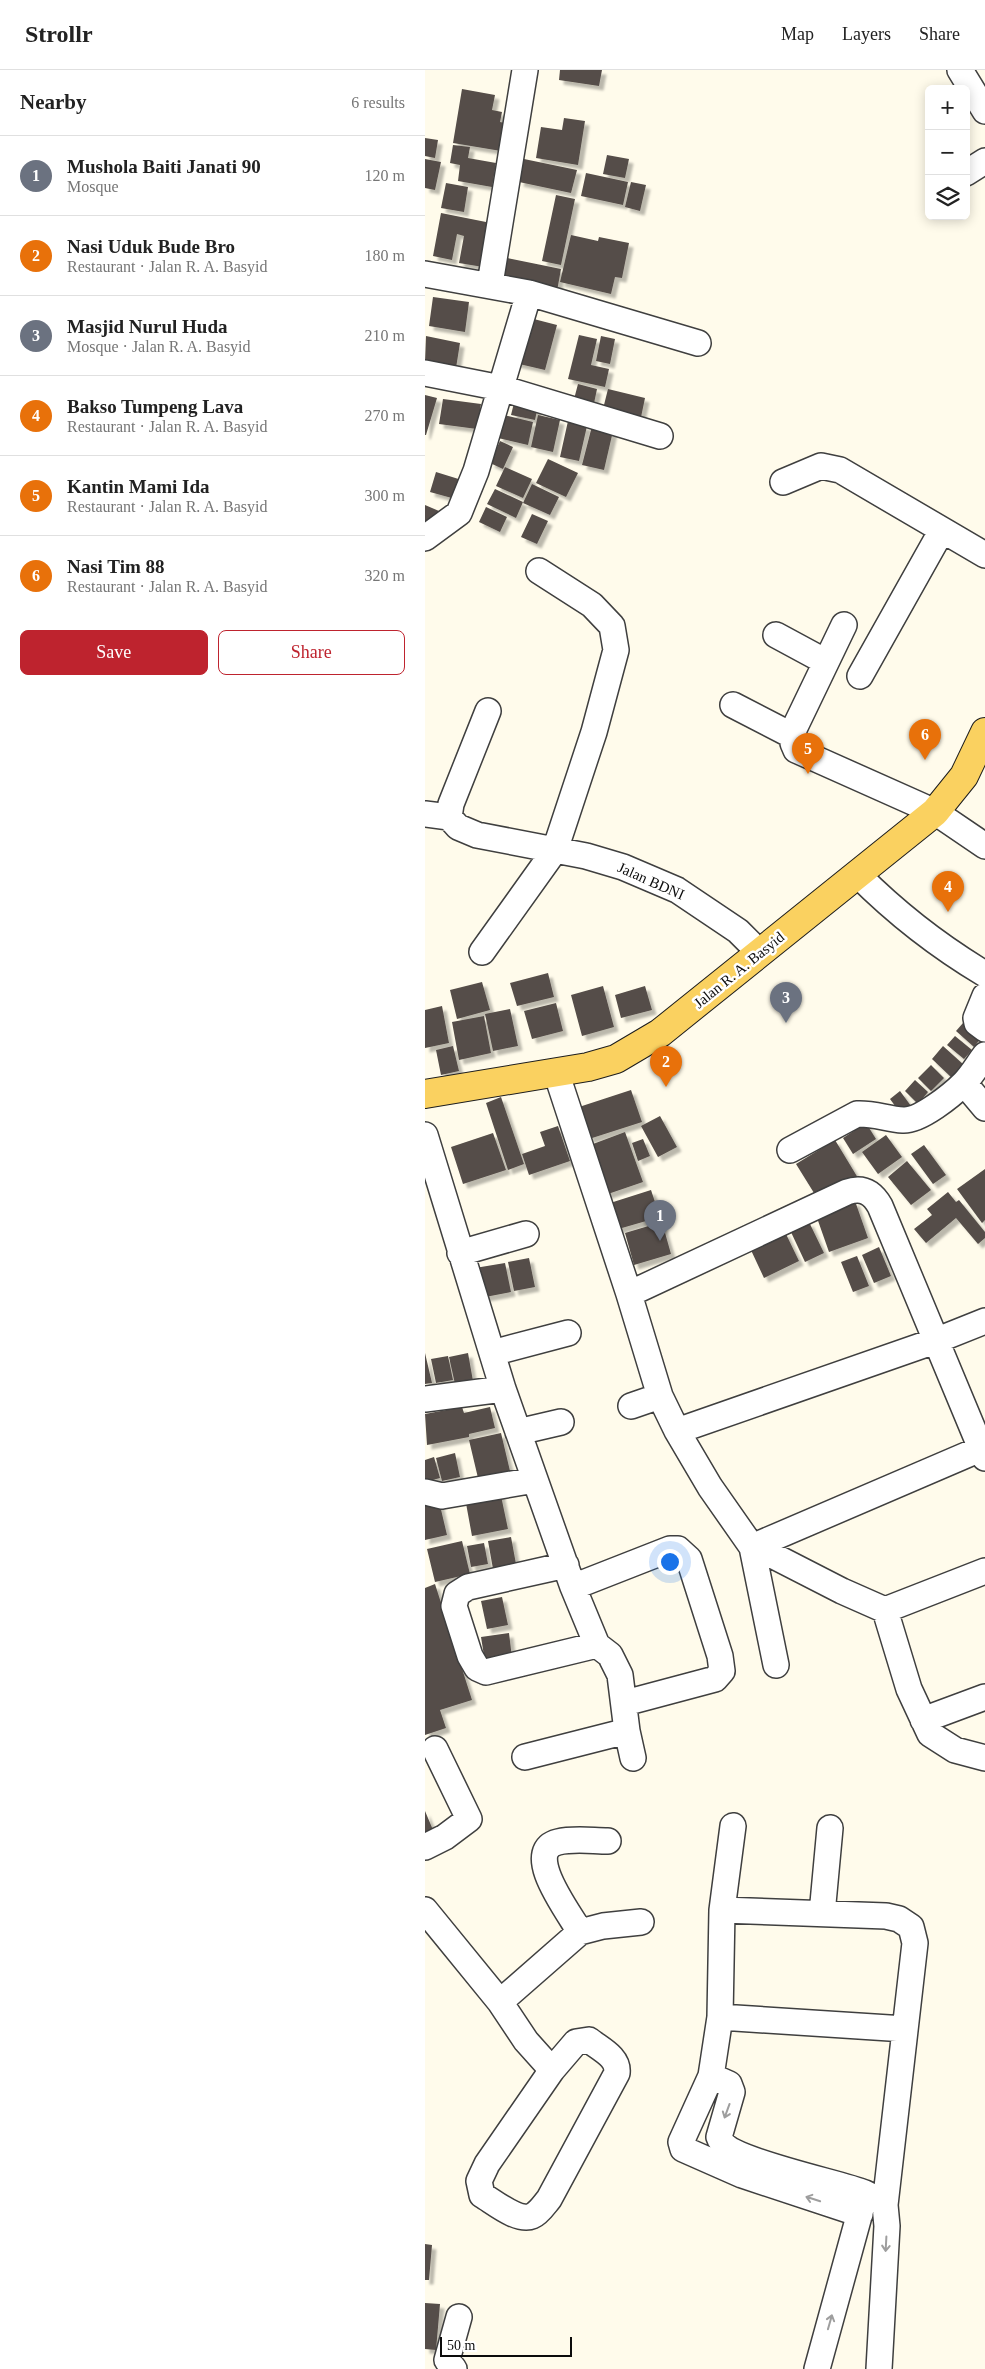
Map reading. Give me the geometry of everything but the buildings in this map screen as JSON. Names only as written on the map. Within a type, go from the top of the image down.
[{"type":"main road","name":"Jalan R. A. Basyid","points":[[425,1094],[589,1067],[616,1059],[660,1033],[935,812],[964,776],[985,732]]},
{"type":"street","points":[[490,284],[525,70]]},
{"type":"street","points":[[959,70],[985,111]]},
{"type":"street","points":[[970,171],[985,162]]},
{"type":"street","points":[[425,274],[490,284],[529,293],[698,343]]},
{"type":"street","points":[[425,538],[459,513],[476,471],[529,293]]},
{"type":"street","points":[[425,373],[501,388],[660,436]]},
{"type":"street","points":[[783,482],[821,466],[840,470],[985,555]]},
{"type":"street","points":[[860,676],[942,530]]},
{"type":"street","points":[[483,952],[555,850],[594,732],[616,650],[612,626],[592,605],[539,571]]},
{"type":"street","points":[[844,625],[794,729],[793,736],[796,750],[935,812],[985,846]]},
{"type":"street","points":[[776,635],[826,662]]},
{"type":"street","points":[[733,705],[793,736]]},
{"type":"street","points":[[437,816],[451,804],[488,711]]},
{"type":"street","name":"Jalan BDNI","points":[[437,816],[477,835],[586,856],[623,867],[677,890],[737,931],[760,952]]},
{"type":"street","points":[[858,875],[889,906],[925,935],[956,957],[985,974]]},
{"type":"street","points":[[985,996],[976,1018],[977,1023],[985,1029]]},
{"type":"street","points":[[789,1150],[857,1114],[869,1113],[904,1120],[919,1116],[935,1107],[964,1083],[985,1055]]},
{"type":"street","points":[[556,1072],[629,1294],[660,1396],[677,1431],[710,1487],[756,1546],[842,1591],[885,1610],[985,1570]]},
{"type":"street","points":[[964,1083],[985,1108]]},
{"type":"street","points":[[425,1135],[434,1196],[460,1253],[503,1388],[569,1576],[597,1646],[610,1655],[620,1675],[627,1731],[633,1758]]},
{"type":"street","points":[[629,1294],[834,1197],[857,1188],[867,1191],[875,1197],[880,1206],[935,1341],[984,1452],[756,1546]]},
{"type":"street","points":[[460,1253],[526,1234]]},
{"type":"street","points":[[677,1431],[935,1341],[985,1321]]},
{"type":"street","points":[[493,1353],[568,1333]]},
{"type":"street","points":[[425,1399],[503,1388]]},
{"type":"street","points":[[631,1406],[660,1396]]},
{"type":"street","points":[[518,1432],[561,1422]]},
{"type":"street","points":[[425,1492],[442,1496],[535,1480]]},
{"type":"street","points":[[756,1546],[776,1665]]},
{"type":"street","points":[[597,1646],[486,1672],[477,1668],[470,1656],[454,1606],[457,1594],[468,1587],[569,1576],[663,1551],[678,1549],[689,1559],[720,1656],[722,1672],[715,1679],[625,1703]]},
{"type":"street","points":[[885,1610],[909,1689],[930,1734],[955,1750],[985,1758]]},
{"type":"street","points":[[923,1720],[985,1697]]},
{"type":"street","points":[[525,1756],[627,1731]]},
{"type":"street","points":[[425,1847],[445,1837],[469,1819],[435,1749]]},
{"type":"street","points":[[733,1826],[722,1910],[720,2017],[711,2076],[681,2142],[683,2149],[742,2175],[870,2204]]},
{"type":"street","points":[[822,1914],[830,1828]]},
{"type":"street","points":[[580,1932],[547,1876],[544,1865],[544,1853],[548,1847],[557,1842],[608,1841]]},
{"type":"street","points":[[425,1910],[500,2002],[525,2041],[553,2070]]},
{"type":"street","points":[[722,1910],[886,1916],[899,1919],[911,1926],[915,1943],[905,2029],[870,2204],[817,2369]]},
{"type":"street","points":[[500,2002],[580,1932],[603,1926],[641,1922]]},
{"type":"street","points":[[720,2017],[905,2029]]},
{"type":"street","points":[[589,2040],[615,2060],[618,2066],[617,2073],[549,2199],[537,2213],[530,2217],[522,2217],[482,2195],[479,2181],[487,2164],[553,2070],[576,2042],[589,2040]]},
{"type":"street","points":[[711,2076],[729,2084],[732,2092],[721,2128],[720,2144],[750,2159],[870,2204],[887,2226],[879,2369]]},
{"type":"street","points":[[454,2369],[447,2360],[459,2317]]},
{"type":"place","name":"Nasi Tim 88","points":[[925,760]]},
{"type":"place","name":"Kantin Mami Ida","points":[[808,774]]},
{"type":"place","name":"Bakso Tumpeng Lava","points":[[948,912]]},
{"type":"place","name":"Masjid Nurul Huda","points":[[786,1023]]},
{"type":"place","name":"Nasi Uduk Bude Bro","points":[[666,1087]]},
{"type":"place","name":"Mushola Baiti Janati 90","points":[[660,1241]]}]
